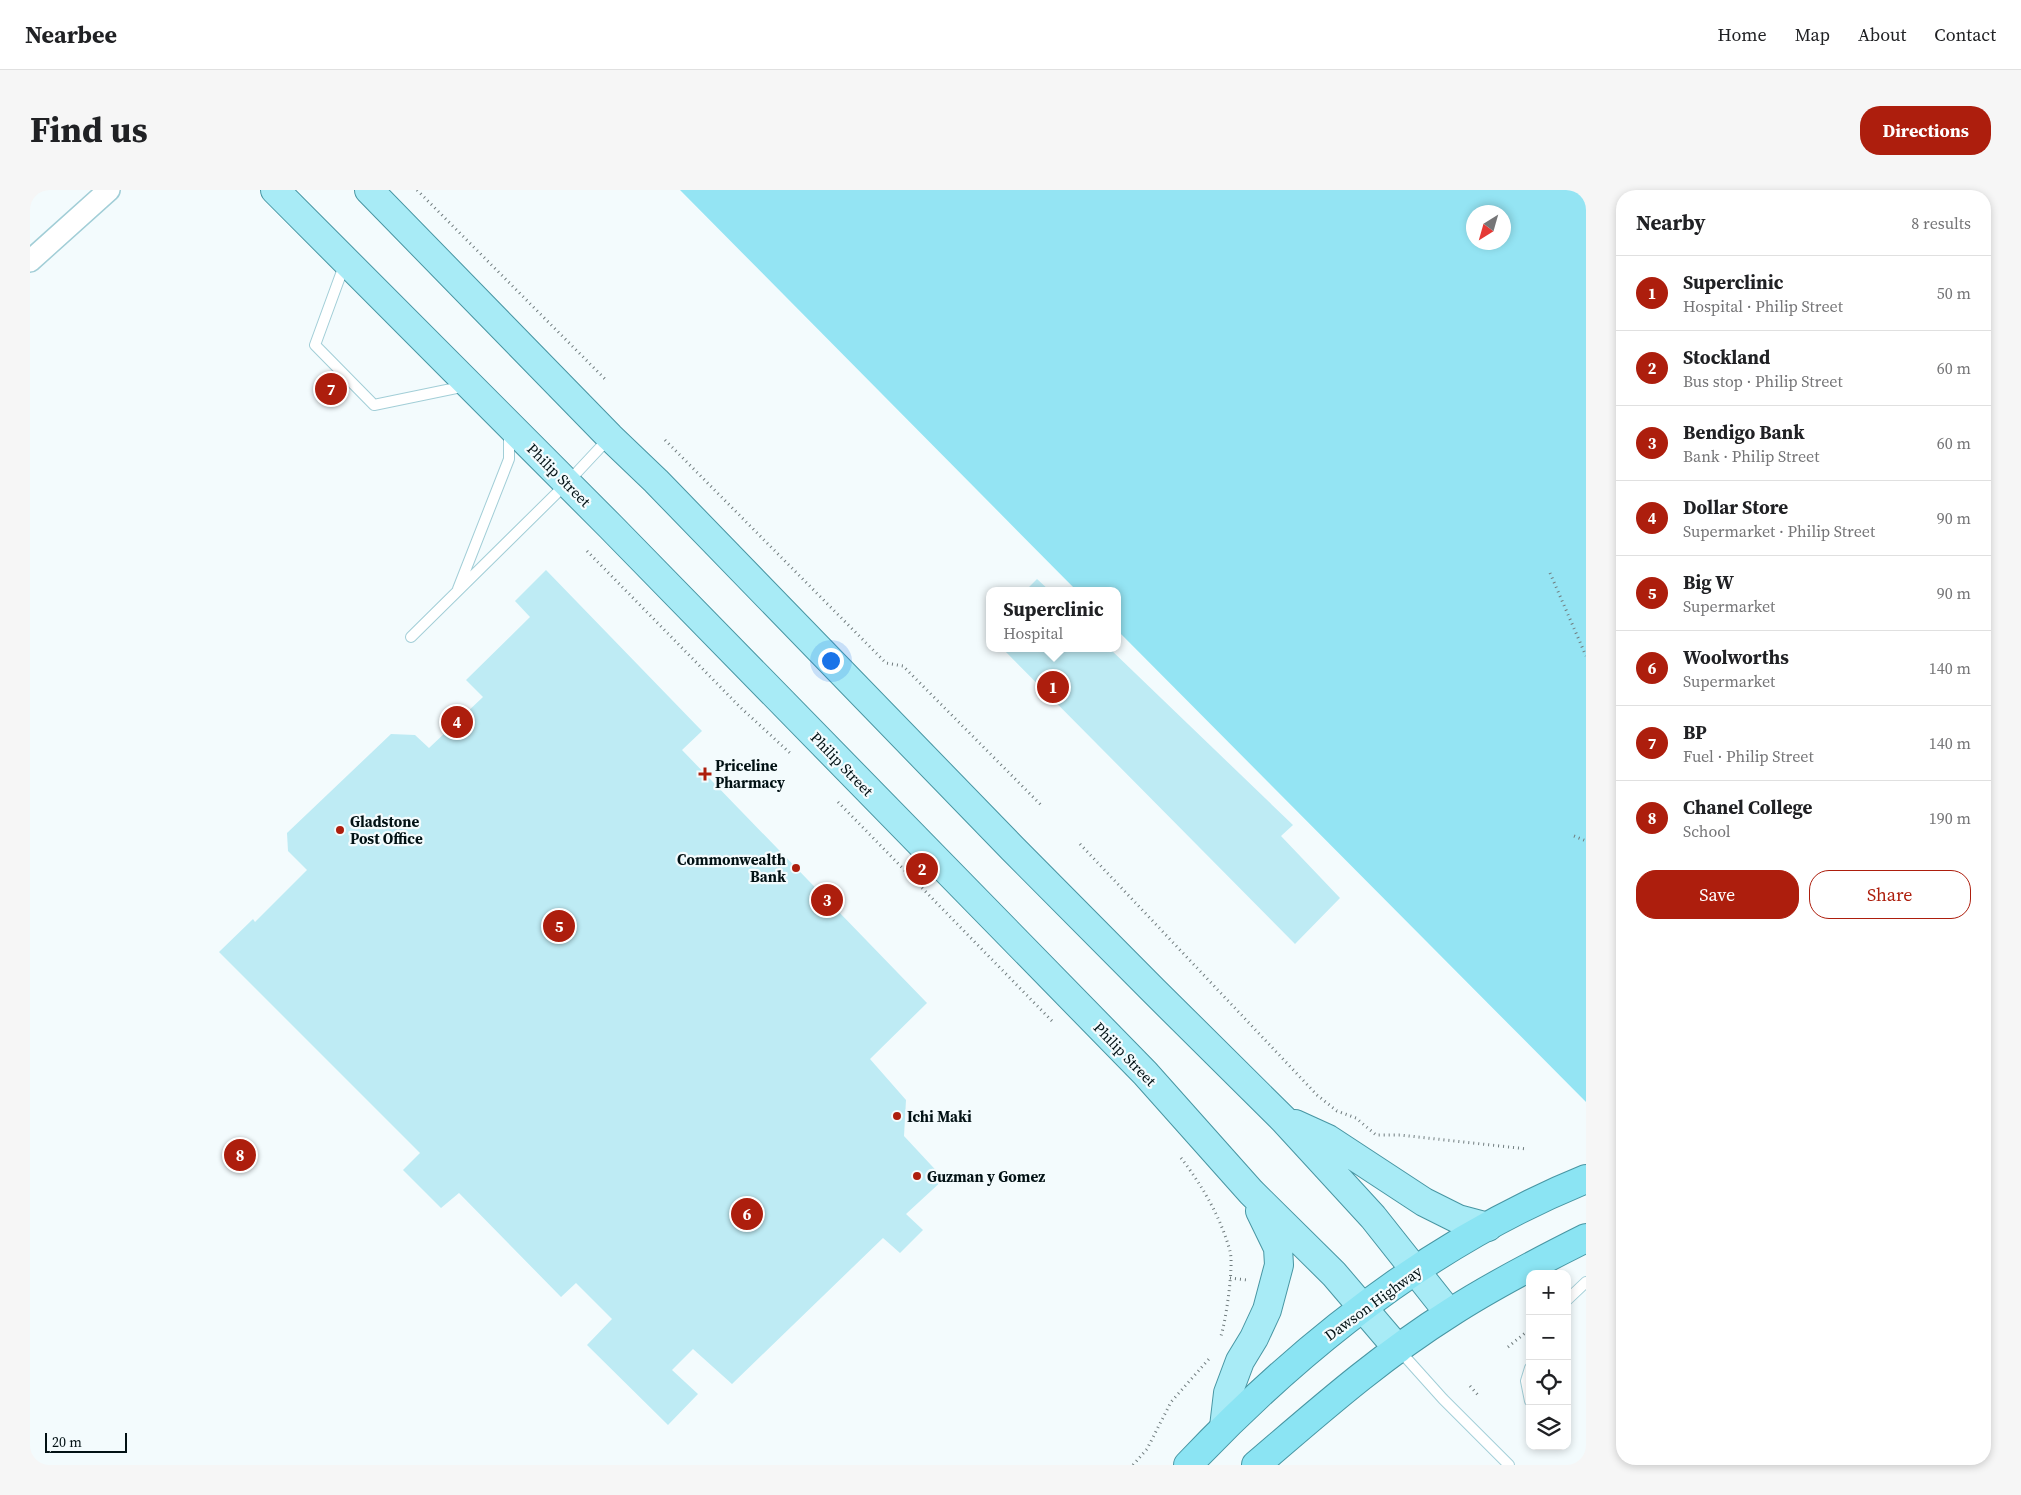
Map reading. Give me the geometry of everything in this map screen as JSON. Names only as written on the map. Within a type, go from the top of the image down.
[{"type":"highway","name":"Dawson Highway","points":[[1188,1465],[1224,1427],[1292,1364],[1364,1307],[1415,1271],[1488,1227],[1586,1179]]},
{"type":"highway","points":[[1256,1465],[1318,1412],[1398,1349],[1450,1313],[1586,1238]]},
{"type":"main road","name":"Philip Street","points":[[275,190],[567,483],[1145,1073],[1251,1192],[1334,1274],[1398,1349]]},
{"type":"main road","points":[[368,190],[610,438],[656,481],[1154,992],[1284,1120],[1373,1217],[1450,1313]]},
{"type":"main road","points":[[1284,1120],[1328,1138],[1424,1202],[1458,1218],[1488,1227]]},
{"type":"main road","points":[[1224,1427],[1228,1393],[1240,1361],[1254,1338],[1267,1310],[1279,1265],[1278,1248],[1251,1192]]},
{"type":"street","points":[[30,261],[109,190]]},
{"type":"lane","points":[[345,260],[315,345],[347,378],[374,405],[469,386]]},
{"type":"lane","points":[[456,592],[509,459],[509,426]]},
{"type":"lane","points":[[411,637],[610,438]]},
{"type":"lane","points":[[1571,1296],[1586,1282]]},
{"type":"lane","points":[[1398,1349],[1443,1399],[1509,1465]]},
{"type":"path","points":[[417,190],[607,381]]},
{"type":"path","points":[[665,440],[886,663],[903,666],[1042,805]]},
{"type":"path","points":[[587,551],[740,707],[794,757]]},
{"type":"path","points":[[1550,573],[1586,656]]},
{"type":"path","points":[[831,795],[1037,1006]]},
{"type":"path","points":[[1574,836],[1586,841]]},
{"type":"path","points":[[1080,844],[1142,907],[1317,1095],[1336,1111],[1356,1118],[1376,1135],[1400,1135],[1527,1149]]},
{"type":"path","points":[[1175,1151],[1192,1173],[1216,1213],[1231,1252],[1227,1311],[1222,1334],[1218,1341]]},
{"type":"path","points":[[1508,1347],[1526,1332]]},
{"type":"path","points":[[1133,1465],[1147,1448],[1171,1402],[1190,1383],[1211,1355]]},
{"type":"path","points":[[1470,1386],[1478,1394]]},
{"type":"shaded area","points":[[680,190],[1586,190],[1586,1102],[1121,634],[1121,587],[1073,587]]},
{"type":"building","points":[[546,570],[702,731],[682,750],[927,1003],[870,1059],[906,1100],[904,1136],[944,1179],[906,1214],[923,1230],[900,1253],[883,1238],[732,1384],[693,1349],[672,1370],[698,1394],[668,1425],[587,1345],[612,1319],[576,1283],[561,1297],[459,1193],[441,1208],[403,1170],[420,1153],[219,952],[253,919],[255,922],[307,870],[288,851],[287,833],[391,734],[415,735],[429,748],[483,697],[466,680],[530,617],[515,601]]},
{"type":"building","points":[[1037,579],[1046,587],[1029,587]]},
{"type":"building","points":[[1006,652],[1113,652],[1293,825],[1281,836],[1340,898],[1295,944]]},
{"type":"place","name":"BP","points":[[331,389]]},
{"type":"place","name":"Superclinic","points":[[1053,687]]},
{"type":"place","name":"Dollar Store","points":[[457,722]]},
{"type":"place","name":"Priceline Pharmacy","points":[[705,774]]},
{"type":"place","name":"Gladstone Post Office","points":[[340,830]]},
{"type":"place","name":"Commonwealth Bank","points":[[796,868]]},
{"type":"place","name":"Stockland","points":[[922,869]]},
{"type":"place","name":"Bendigo Bank","points":[[827,900]]},
{"type":"place","name":"Big W","points":[[559,926]]},
{"type":"place","name":"Ichi Maki","points":[[897,1116]]},
{"type":"place","name":"Chanel College","points":[[240,1155]]},
{"type":"place","name":"Guzman y Gomez","points":[[917,1176]]},
{"type":"place","name":"Woolworths","points":[[747,1214]]}]
